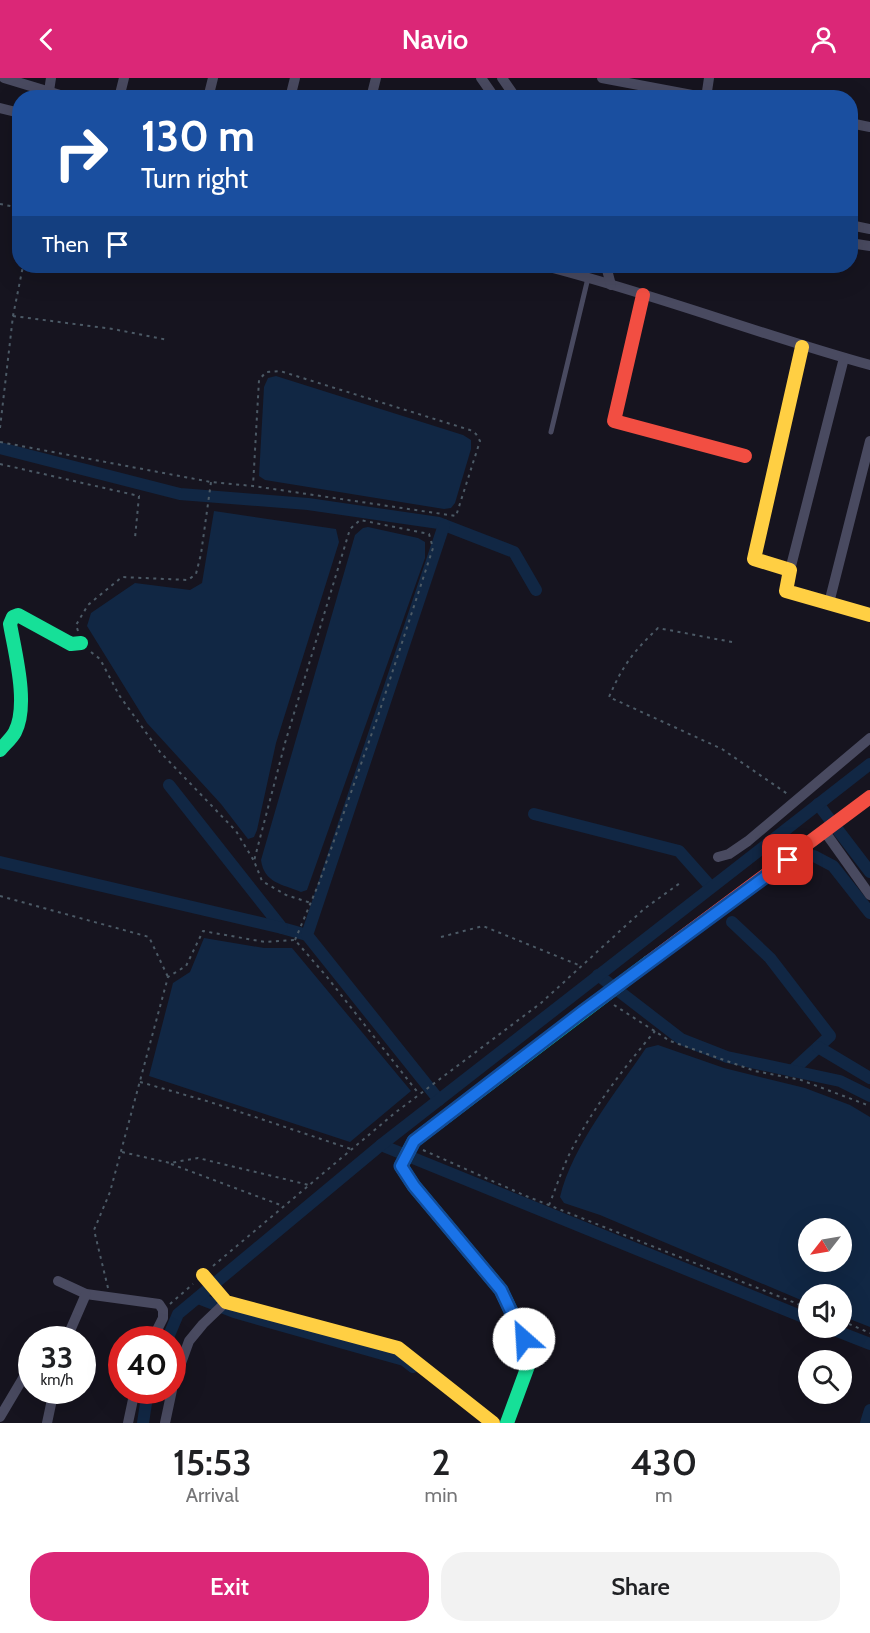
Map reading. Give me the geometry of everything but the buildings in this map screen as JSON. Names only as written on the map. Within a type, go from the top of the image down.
[{"type":"street","points":[[4,78],[46,90]]},
{"type":"street","points":[[602,78],[668,90]]},
{"type":"street","points":[[572,273],[802,346],[870,365]]},
{"type":"street","points":[[608,273],[611,285]]},
{"type":"street","points":[[643,295],[614,421],[745,456]]},
{"type":"street","points":[[790,570],[754,559],[802,346]]},
{"type":"street","points":[[844,358],[786,591],[870,615]]},
{"type":"street","points":[[829,603],[870,441]]},
{"type":"street","points":[[0,750],[14,733],[19,720],[20,700],[10,624],[13,617],[18,615],[71,644],[81,643]]},
{"type":"street","points":[[718,857],[729,854],[748,841],[870,738]]},
{"type":"street","points":[[507,1423],[532,1355],[501,1290],[414,1186],[401,1166],[414,1141],[601,997],[870,797]]},
{"type":"street","points":[[825,832],[870,895]]},
{"type":"street","points":[[202,1275],[226,1302],[398,1348],[494,1423]]},
{"type":"street","points":[[58,1281],[86,1294],[159,1304],[163,1310],[163,1318],[159,1326]]},
{"type":"street","points":[[72,1326],[86,1294]]},
{"type":"street","points":[[186,1349],[189,1341],[203,1324],[226,1302]]},
{"type":"street","points":[[0,1417],[18,1387]]},
{"type":"street","points":[[47,1423],[51,1404]]},
{"type":"street","points":[[128,1423],[132,1404]]},
{"type":"street","points":[[165,1423],[169,1404]]},
{"type":"lane","points":[[551,432],[588,277]]},
{"type":"path","points":[[0,428],[13,316],[22,273]]},
{"type":"path","points":[[13,316],[113,329],[168,340]]},
{"type":"path","points":[[0,442],[211,482],[253,486],[456,516],[480,441],[470,430],[280,371],[266,372],[260,380],[253,486]]},
{"type":"path","points":[[0,464],[139,496],[135,538]]},
{"type":"path","points":[[211,482],[196,574],[188,580],[122,577],[88,605],[76,625],[81,643],[100,659],[119,695],[160,753],[237,831],[262,881],[286,895],[310,903]]},
{"type":"path","points":[[254,861],[285,743],[350,529],[360,520],[429,534],[433,548],[378,716],[295,940]]},
{"type":"path","points":[[732,642],[658,628],[635,650],[621,671],[609,697],[722,749],[796,800]]},
{"type":"path","points":[[163,1310],[351,1149],[419,1094],[541,1003],[644,909],[680,883]]},
{"type":"path","points":[[0,896],[149,937],[168,977],[110,1192],[94,1230],[110,1299]]},
{"type":"path","points":[[441,937],[483,926],[581,966]]},
{"type":"path","points":[[168,977],[186,966],[203,931],[265,942],[295,940]]},
{"type":"path","points":[[295,940],[419,1094]]},
{"type":"path","points":[[601,997],[670,1041],[755,1071],[801,1080],[870,1106]]},
{"type":"path","points":[[549,1205],[569,1155],[588,1122],[634,1055],[655,1031]]},
{"type":"path","points":[[140,1082],[210,1102],[351,1149]]},
{"type":"path","points":[[412,1145],[549,1205],[798,1304]]},
{"type":"path","points":[[121,1152],[170,1163],[283,1206]]},
{"type":"path","points":[[170,1163],[198,1158],[309,1185]]},
{"type":"path","points":[[852,1325],[870,1333]]},
{"type":"water","points":[[276,376],[463,435],[471,440],[471,449],[455,503],[451,508],[444,509],[265,480],[259,476],[264,387],[268,378]]},
{"type":"water","points":[[214,511],[336,529],[339,542],[276,743],[257,830],[254,837],[248,839],[221,804],[147,723],[87,626],[91,613],[135,583],[190,590],[202,583]]},
{"type":"water","points":[[368,527],[418,538],[425,542],[425,558],[307,890],[301,892],[270,878],[261,860],[355,535]]},
{"type":"water","points":[[204,938],[264,948],[292,948],[411,1091],[350,1142],[149,1076],[173,983],[190,972]]},
{"type":"water","points":[[658,1045],[724,1068],[805,1088],[850,1105],[870,1117],[870,1327],[852,1320],[852,1284],[798,1284],[798,1299],[600,1215],[564,1203],[560,1197],[566,1178],[574,1158],[646,1048]]},
{"type":"waterway","points":[[0,448],[180,494],[308,504],[439,523],[514,552],[536,590]]},
{"type":"waterway","points":[[439,1100],[307,935],[444,525]]},
{"type":"waterway","points":[[173,1326],[178,1314],[381,1145],[870,764]]},
{"type":"waterway","points":[[169,785],[282,928],[307,935]]},
{"type":"waterway","points":[[818,804],[870,872]]},
{"type":"waterway","points":[[534,814],[679,851],[711,887]]},
{"type":"waterway","points":[[814,856],[833,866],[870,913]]},
{"type":"waterway","points":[[0,862],[282,928]]},
{"type":"waterway","points":[[732,922],[770,958],[830,1036],[792,1071]]},
{"type":"waterway","points":[[598,975],[681,1039],[727,1057],[840,1081],[870,1096]]},
{"type":"waterway","points":[[818,1047],[870,1078]]},
{"type":"waterway","points":[[381,1145],[798,1315]]},
{"type":"waterway","points":[[198,1298],[234,1312],[404,1360],[413,1367]]},
{"type":"waterway","points":[[852,1337],[870,1344]]},
{"type":"waterway","points":[[143,1423],[146,1404]]},
{"type":"waterway","points":[[866,1423],[870,1410]]},
{"type":"traffic: fast","points":[[0,750],[15,732],[21,708],[20,679],[10,624],[13,617],[18,615],[71,644],[81,643]]},
{"type":"traffic: fast","points":[[507,1423],[532,1355],[501,1290],[414,1186],[401,1166],[414,1141],[649,962]]},
{"type":"traffic: slow","points":[[802,347],[754,559],[790,570],[786,591],[870,615]]},
{"type":"traffic: slow","points":[[203,1275],[226,1302],[398,1348],[493,1423]]},
{"type":"traffic: jam","points":[[643,295],[614,421],[745,456]]},
{"type":"traffic: jam","points":[[649,962],[870,797]]},
{"type":"route","points":[[524,1339],[501,1290],[414,1186],[401,1166],[414,1141],[582,1012],[788,860]]}]
